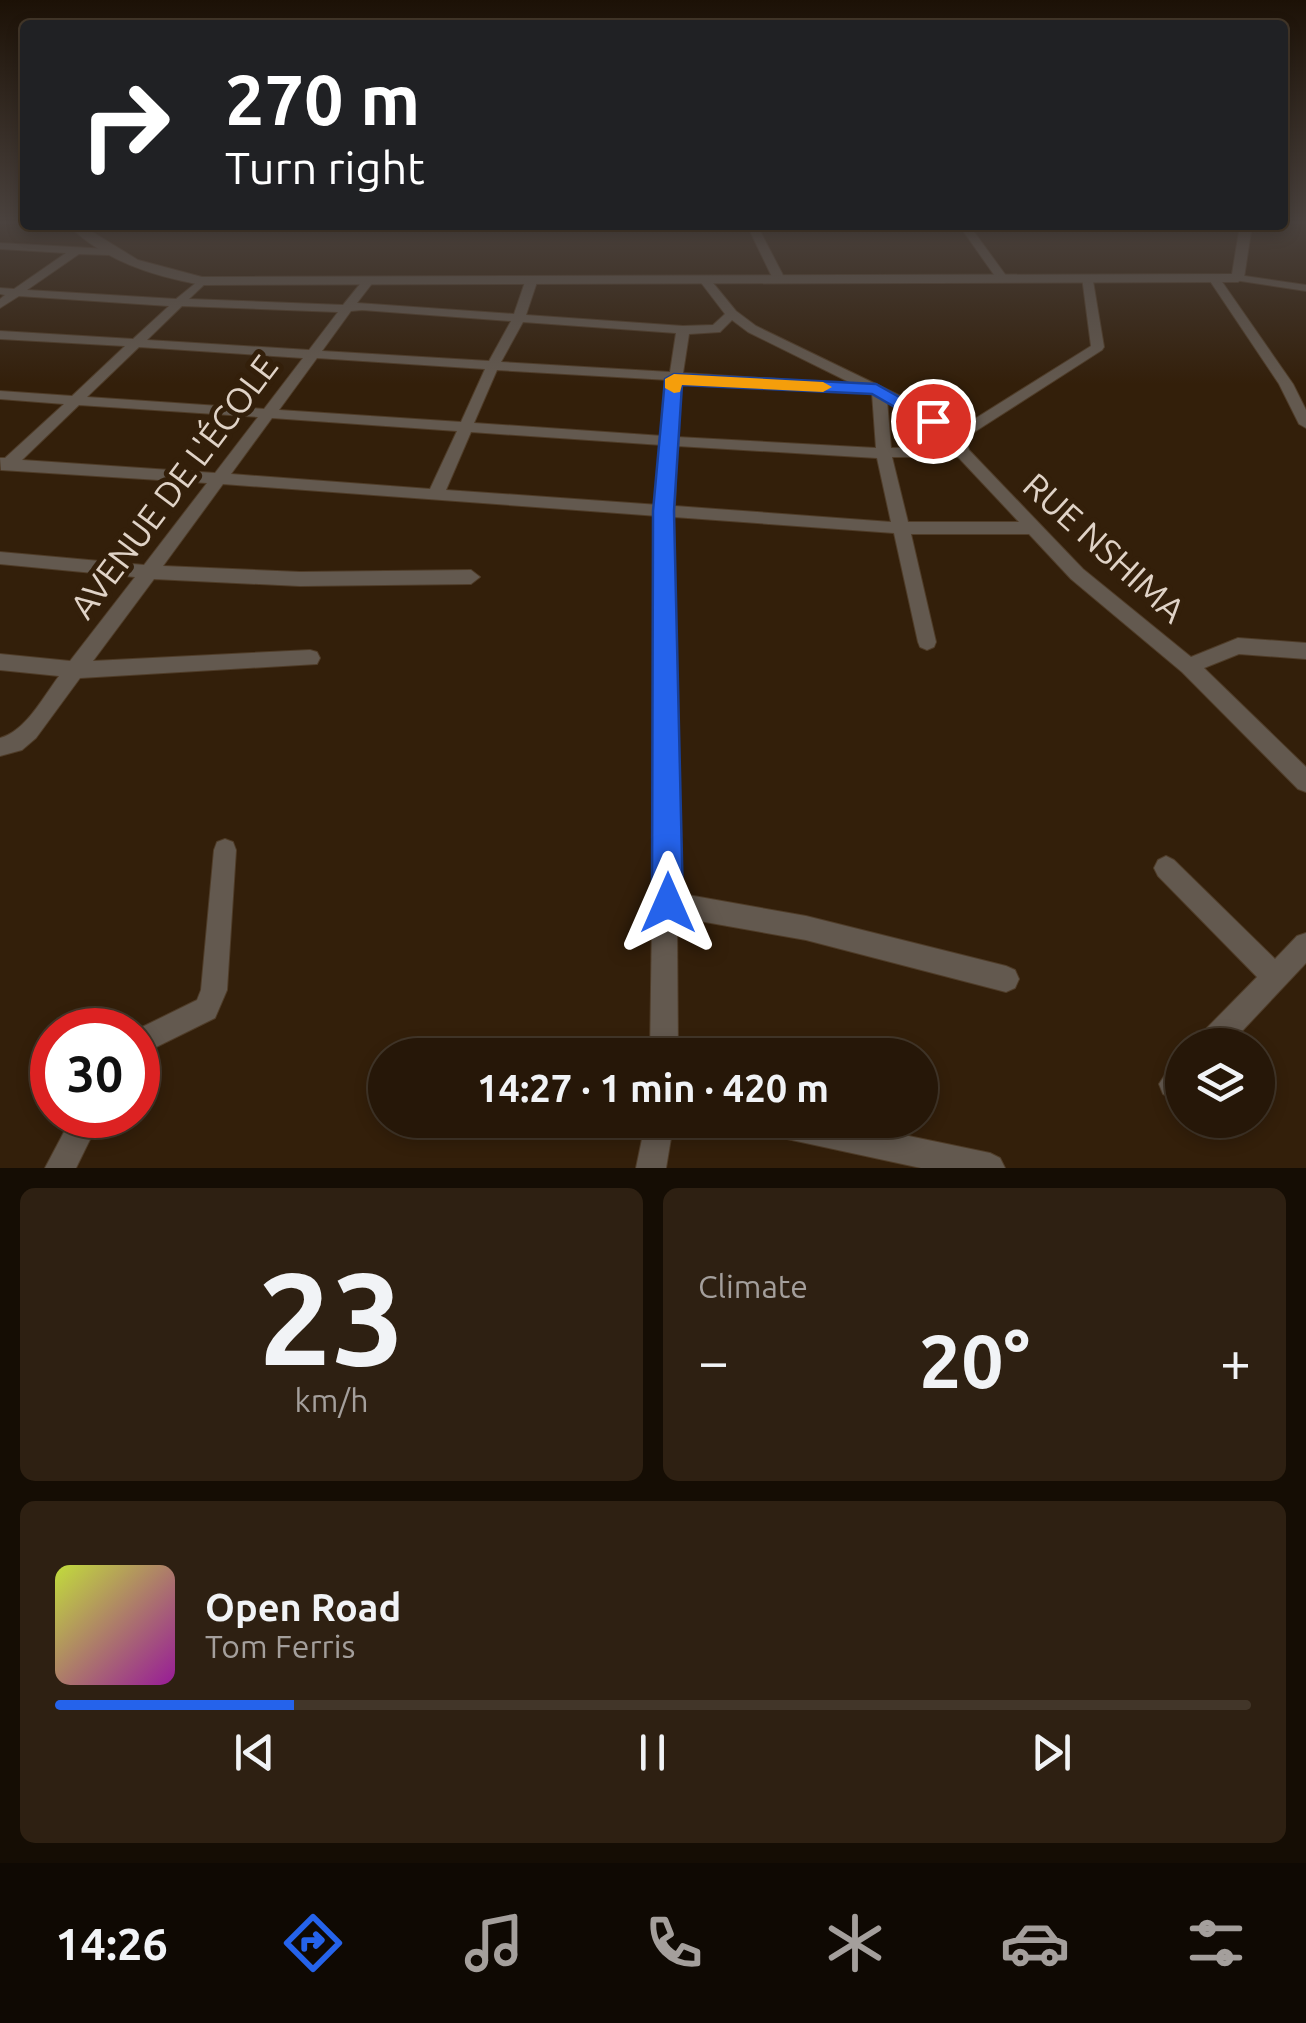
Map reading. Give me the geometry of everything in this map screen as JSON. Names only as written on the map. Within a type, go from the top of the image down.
[{"type":"street","points":[[0,304],[40,276]]},
{"type":"street","points":[[175,276],[202,281],[1238,278],[1306,288]]},
{"type":"street","points":[[777,276],[779,280]]},
{"type":"street","points":[[0,395],[884,454],[959,444],[1098,347],[1088,278]]},
{"type":"street","points":[[1214,278],[1286,384],[1306,424]]},
{"type":"street","points":[[434,496],[519,317],[532,279]]},
{"type":"street","name":"RUE NSHIMA","points":[[705,280],[732,314],[752,329],[878,390],[959,444],[1078,574],[1189,666],[1306,782]]},
{"type":"street","points":[[3,466],[202,281]]},
{"type":"street","name":"AVENUE DE L'ÉCOLE","points":[[0,747],[15,743],[29,731],[368,281]]},
{"type":"street","points":[[0,291],[344,309],[362,306],[682,330],[716,329],[732,314]]},
{"type":"street","points":[[664,1038],[668,903],[663,511],[682,330]]},
{"type":"street","points":[[0,335],[878,390],[884,454],[927,642]]},
{"type":"street","points":[[1286,384],[1306,387]]},
{"type":"street","points":[[3,466],[900,528],[1032,528]]},
{"type":"street","points":[[0,558],[300,580],[470,577]]},
{"type":"street","points":[[1189,666],[1238,646],[1306,651]]},
{"type":"street","points":[[0,662],[75,670],[310,658]]},
{"type":"street","points":[[160,1032],[206,1009],[214,990],[225,850]]},
{"type":"street","points":[[1166,868],[1275,977]]},
{"type":"street","points":[[668,903],[806,928],[1006,979]]},
{"type":"street","points":[[1226,1028],[1306,945]]},
{"type":"street","points":[[60,1168],[76,1138]]},
{"type":"street","points":[[651,1168],[657,1138]]},
{"type":"street","points":[[849,1138],[990,1168]]},
{"type":"slow traffic","points":[[674,388],[674,379],[823,387]]},
{"type":"route","points":[[668,903],[663,511],[674,379],[876,389],[933,421]]}]
